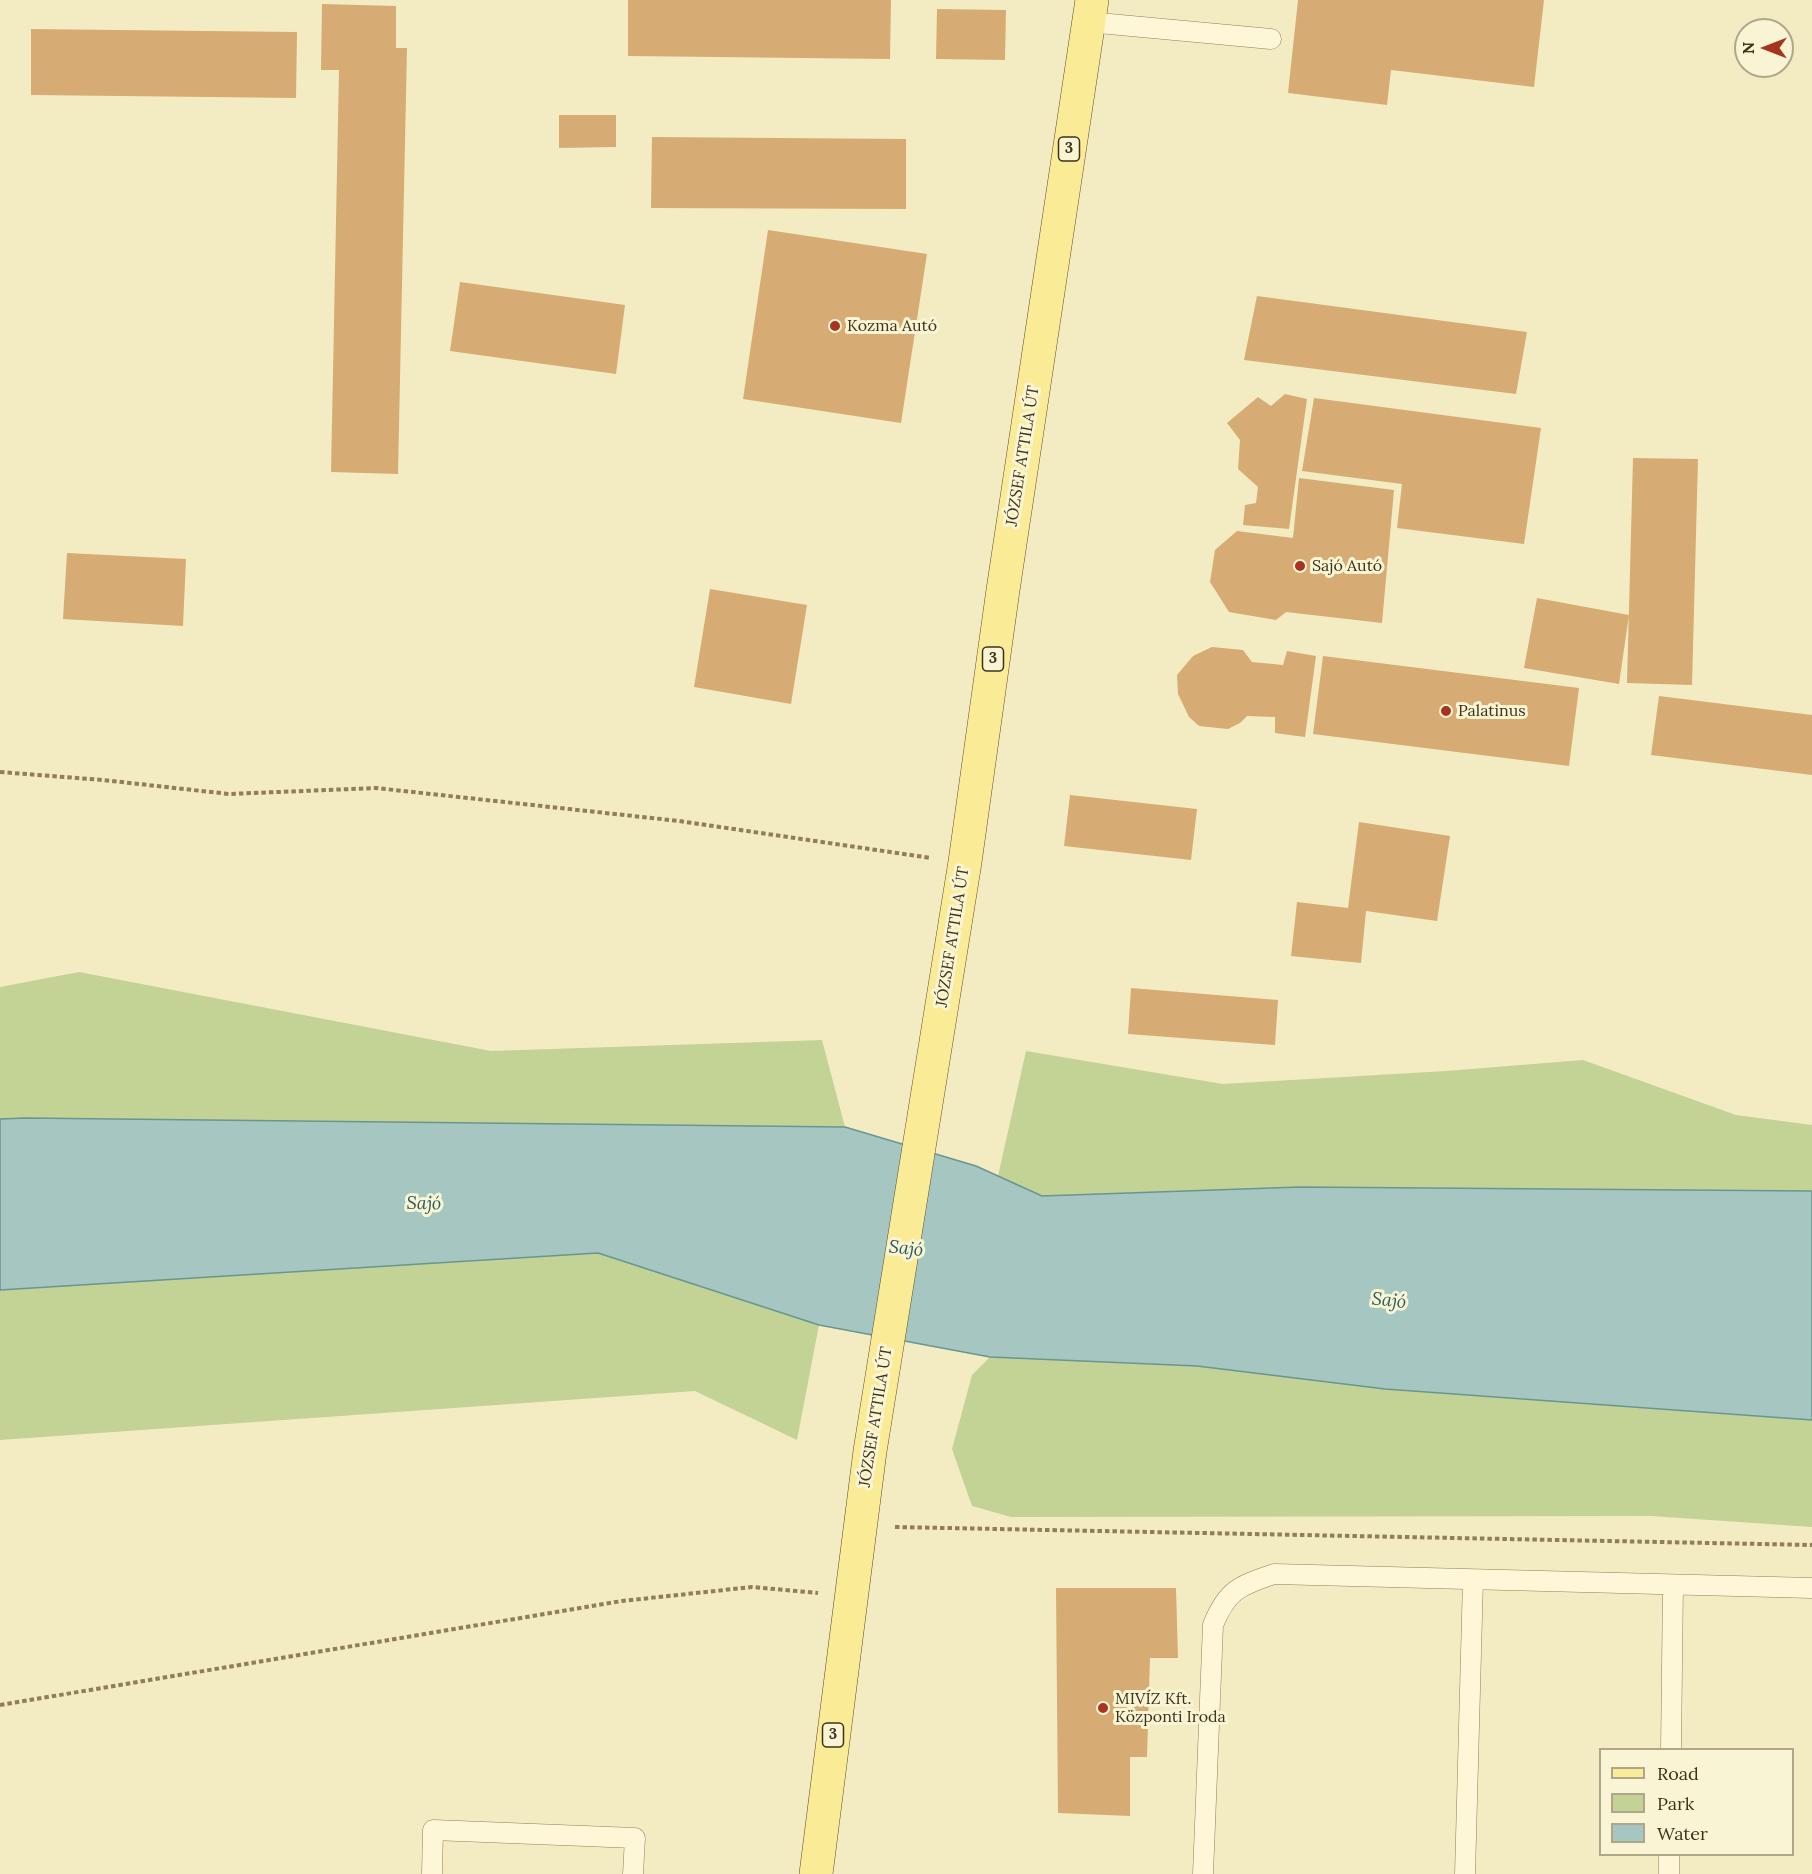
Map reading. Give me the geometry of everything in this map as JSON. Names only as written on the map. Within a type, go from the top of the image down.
[{"type":"main road","name":"JÓZSEF ATTILA ÚT","points":[[816,1874],[870,1451],[965,862],[1004,579],[1090,11]]},
{"type":"lane","points":[[1090,11],[1271,39]]},
{"type":"lane","points":[[1203,1874],[1213,1625],[1220,1608],[1229,1595],[1248,1583],[1274,1574],[1812,1588]]},
{"type":"lane","points":[[1465,1874],[1473,1580]]},
{"type":"lane","points":[[1671,1748],[1673,1585]]},
{"type":"lane","points":[[432,1874],[434,1830],[635,1838],[633,1874]]},
{"type":"lane","points":[[1669,1856],[1669,1874]]},
{"type":"path","points":[[0,772],[103,780],[229,794],[376,788],[679,821],[878,852],[965,862]]},
{"type":"path","points":[[859,1526],[1812,1545]]},
{"type":"path","points":[[0,1705],[622,1601],[752,1587],[852,1596]]},
{"type":"green space","points":[[79,972],[491,1051],[822,1040],[845,1127],[0,1119],[0,987]]},
{"type":"green space","points":[[1026,1051],[1223,1084],[1446,1071],[1583,1060],[1736,1115],[1812,1125],[1812,1191],[1300,1187],[1042,1196],[998,1176]]},
{"type":"green space","points":[[599,1253],[819,1325],[797,1440],[695,1391],[0,1440],[0,1290]]},
{"type":"green space","points":[[990,1357],[1197,1366],[1385,1389],[1812,1420],[1812,1527],[1651,1516],[1011,1517],[972,1506],[952,1449],[972,1375]]},
{"type":"water","name":"Sajó","points":[[0,1119],[845,1127],[976,1166],[1042,1196],[1300,1187],[1812,1191],[1812,1420],[1385,1389],[1197,1366],[990,1357],[819,1325],[598,1253],[0,1290]]},
{"type":"building","points":[[628,0],[891,0],[890,59],[628,56]]},
{"type":"building","points":[[1298,0],[1544,0],[1534,87],[1391,70],[1387,105],[1288,93]]},
{"type":"building","points":[[322,4],[396,6],[396,48],[407,48],[398,474],[331,472],[339,70],[321,70]]},
{"type":"building","points":[[937,9],[1006,10],[1005,60],[936,59]]},
{"type":"building","points":[[31,29],[297,32],[296,98],[31,95]]},
{"type":"building","points":[[559,115],[616,115],[616,147],[559,148]]},
{"type":"building","points":[[652,137],[906,139],[906,209],[651,208]]},
{"type":"building","name":"Kozma Autó","points":[[768,230],[927,254],[901,423],[743,399]]},
{"type":"building","points":[[460,282],[625,305],[616,374],[450,351]]},
{"type":"building","points":[[1257,296],[1527,332],[1516,394],[1244,360]]},
{"type":"building","points":[[1285,394],[1307,399],[1289,529],[1243,525],[1245,505],[1256,503],[1258,487],[1238,469],[1240,440],[1227,423],[1258,397],[1271,406]]},
{"type":"building","points":[[1314,398],[1541,428],[1524,544],[1397,528],[1402,484],[1302,471]]},
{"type":"building","points":[[1633,458],[1698,459],[1692,685],[1627,683]]},
{"type":"building","name":"Sajó Autó","points":[[1299,478],[1394,490],[1382,623],[1286,612],[1276,620],[1229,612],[1210,582],[1215,550],[1237,531],[1293,538]]},
{"type":"building","points":[[67,553],[186,559],[183,626],[63,619]]},
{"type":"building","points":[[710,589],[807,605],[791,704],[694,687]]},
{"type":"building","points":[[1537,598],[1629,615],[1619,684],[1524,668]]},
{"type":"building","points":[[1212,647],[1243,650],[1252,662],[1283,665],[1287,651],[1316,656],[1305,737],[1275,733],[1275,717],[1247,716],[1240,723],[1228,729],[1199,726],[1189,717],[1178,694],[1177,675],[1193,656]]},
{"type":"building","name":"Palatinus","points":[[1323,656],[1579,688],[1569,766],[1313,734]]},
{"type":"building","points":[[1659,696],[1812,715],[1812,775],[1651,755]]},
{"type":"building","points":[[1070,795],[1197,809],[1191,860],[1064,846]]},
{"type":"building","points":[[1359,822],[1450,836],[1437,921],[1366,911],[1361,963],[1291,956],[1297,902],[1348,908]]},
{"type":"building","points":[[1131,988],[1278,1000],[1275,1045],[1128,1034]]},
{"type":"building","name":"MIVÍZ Kft. Központi Iroda","points":[[1056,1588],[1176,1588],[1178,1658],[1150,1658],[1147,1757],[1130,1757],[1130,1816],[1058,1813]]},
{"type":"place","name":"Kozma Autó","points":[[835,326]]},
{"type":"place","name":"Sajó Autó","points":[[1300,566]]},
{"type":"place","name":"Palatinus","points":[[1446,711]]},
{"type":"place","name":"MIVÍZ Kft. Központi Iroda","points":[[1103,1708]]}]
